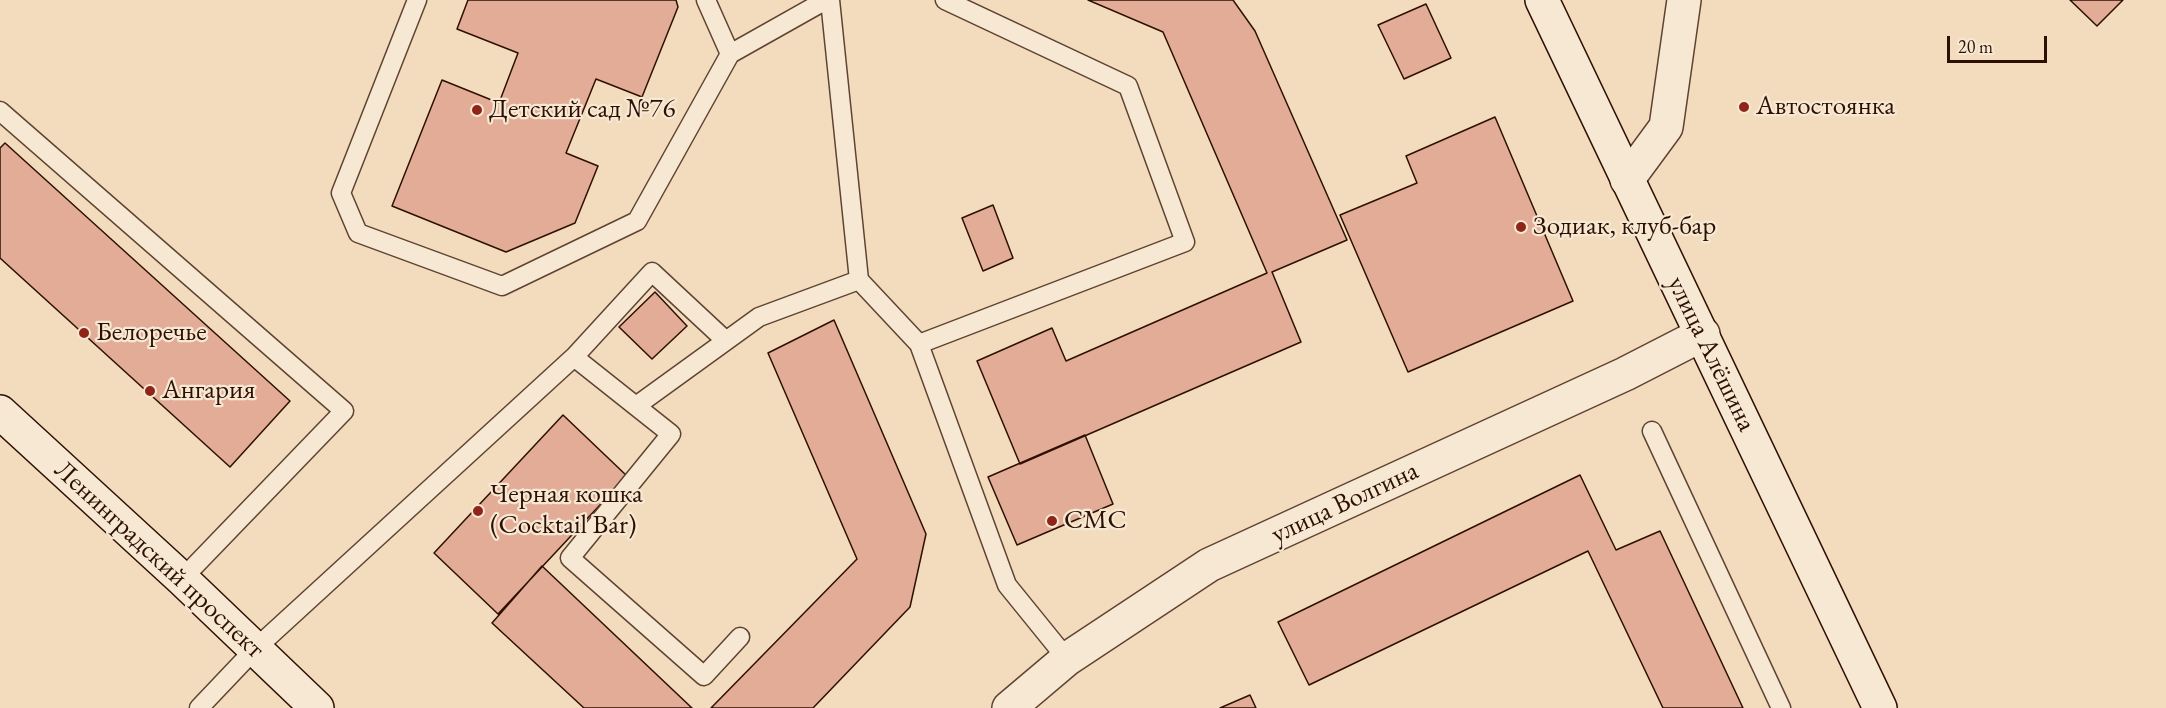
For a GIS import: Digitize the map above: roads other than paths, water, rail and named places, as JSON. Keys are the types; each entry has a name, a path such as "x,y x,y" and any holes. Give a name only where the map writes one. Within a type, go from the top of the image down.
{"street":[{"name":"улица Алёшина","path":"1542,0 1880,708"},
{"path":"1627,180 1665,127 1684,0"},
{"name":"улица Волгина","path":"1009,708 1067,659 1209,565 1625,374 1703,334"},
{"name":"Ленинградский проспект","path":"0,412 182,579 317,708"}],"lane":[{"path":"417,0 341,193 358,233 502,286 637,221 730,54 828,0 859,280 919,344 1007,585 1067,659"},
{"path":"705,0 730,54"},
{"path":"919,344 1185,242 1128,86 945,0"},
{"path":"0,111 344,411 182,579"},
{"path":"199,708 255,650 574,357 652,272 725,340"},
{"path":"636,406 759,316 859,280"},
{"path":"574,357 671,434 570,558 704,676 740,636"},
{"path":"1652,431 1781,708"}],"place":[{"name":"Автостоянка","path":"1744,107"},
{"name":"Детский сад №76","path":"477,110"},
{"name":"Зодиак, клуб-бар","path":"1521,227"},
{"name":"Белоречье","path":"84,333"},
{"name":"Ангария","path":"150,391"},
{"name":"Черная кошка (Cocktail Bar)","path":"478,511"},
{"name":"СМС","path":"1052,521"}]}
